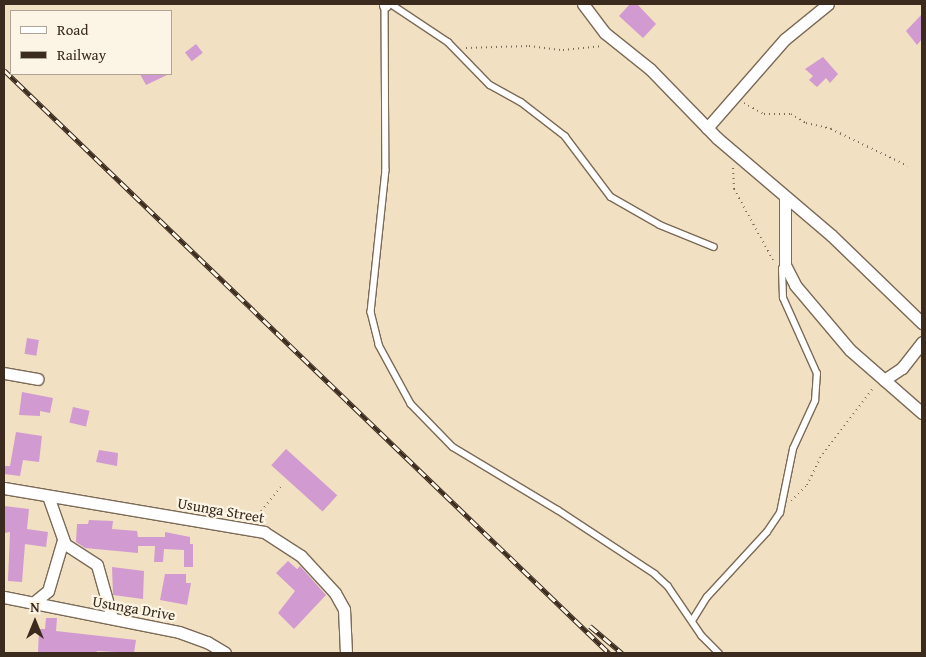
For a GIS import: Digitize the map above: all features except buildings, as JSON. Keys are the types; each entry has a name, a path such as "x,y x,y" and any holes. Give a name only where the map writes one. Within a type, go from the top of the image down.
{"street":[{"path":"707,128 785,39 828,4"},
{"path":"587,5 617,44 650,69 707,128 785,198 832,235 922,323"},
{"path":"785,198 785,265 790,276 850,350 922,413"},
{"path":"883,379 902,368 922,342"},
{"path":"899,393 902,368"},
{"path":"4,373 37,379"},
{"name":"Usunga Street","path":"4,488 264,532 280,540 302,556 335,593 344,608 346,653"},
{"path":"48,496 63,540 69,549 97,565 112,618"},
{"path":"34,603 48,591 63,540"},
{"name":"Usunga Drive","path":"4,598 112,618 194,636 224,653"}],"lane":[{"path":"387,4 451,46 483,80 521,102 564,136 611,197 660,225 714,247"},
{"path":"387,4 386,170 371,305 373,330 379,345 411,404 453,446 558,510 655,574 719,653"},
{"path":"692,621 707,596 767,532 783,507 793,449 812,410 818,382 803,338 783,298 782,269"}],"path":[{"path":"451,46 562,50 617,44"},
{"path":"732,100 764,114 791,114 806,123 831,129 908,166"},
{"path":"732,164 736,195 760,238 782,269"},
{"path":"783,507 807,485 820,458 883,379"},
{"path":"246,528 283,484"}],"railway":[{"path":"4,70 609,653"},
{"path":"590,626 622,653"}]}
